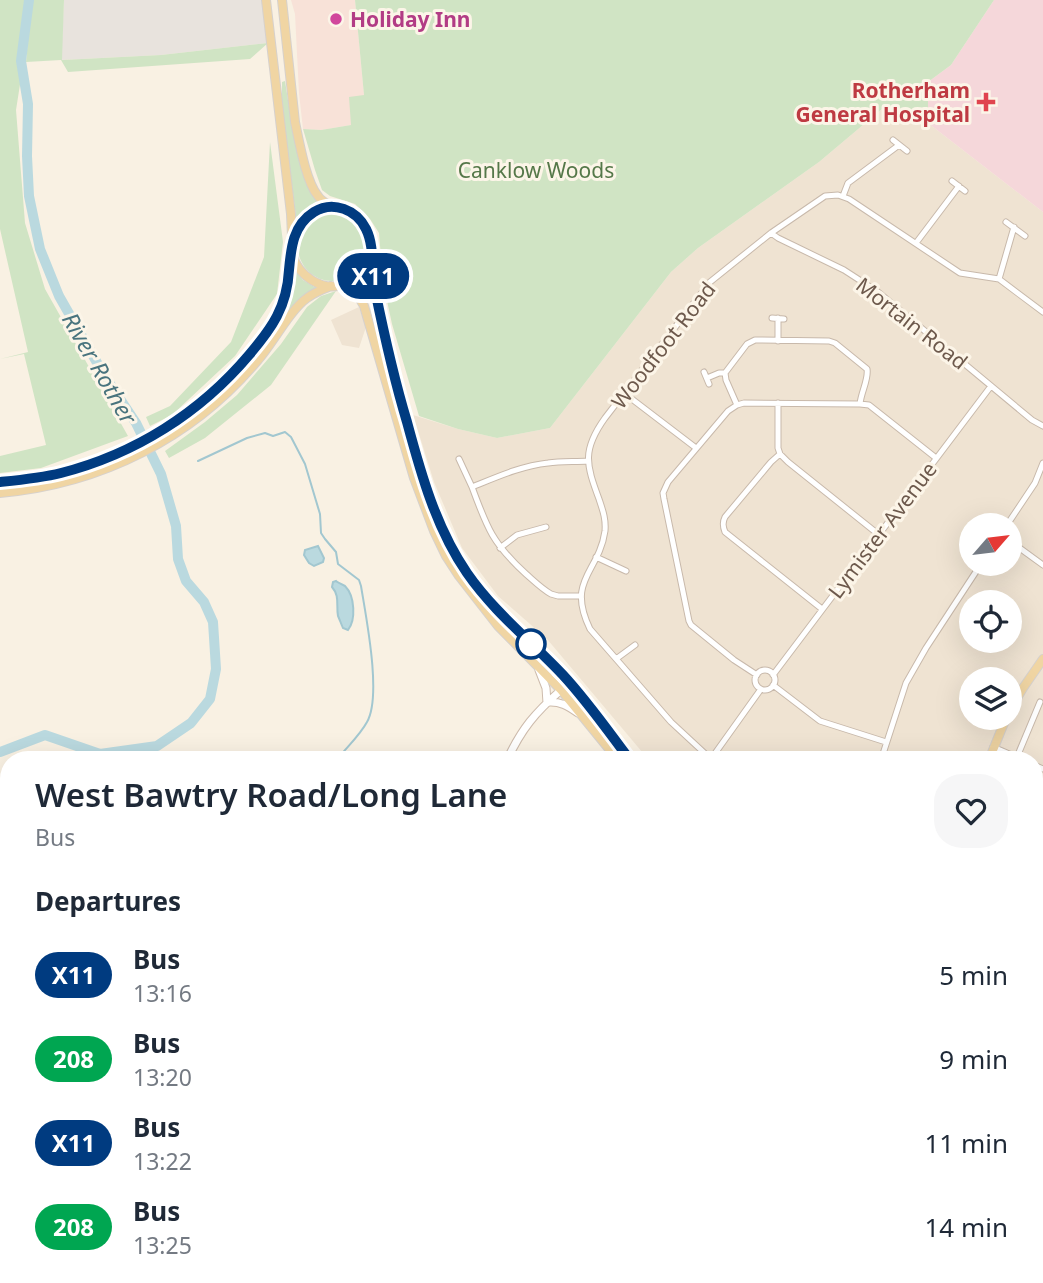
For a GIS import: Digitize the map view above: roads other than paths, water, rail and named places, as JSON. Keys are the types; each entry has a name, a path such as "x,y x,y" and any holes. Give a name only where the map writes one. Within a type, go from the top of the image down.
{"main road":[{"path":"0,482 60,474 96,462 135,446 177,421 236,370 281,311 287,292 292,250 291,214 266,0"},
{"path":"282,0 295,122 302,155 314,191 322,201 349,211 361,220 368,232 375,289 384,331 421,471 452,549 484,595 588,704 623,751"},
{"path":"292,240 304,219 322,208 332,206"},
{"path":"292,250 296,264 304,275 314,282 342,285 352,290 361,300 414,478 446,556 498,626 561,690 611,751"},
{"path":"342,285 358,274 371,251"},
{"path":"0,493 59,484 92,475 162,442 222,398 259,360 302,302 331,285"},
{"path":"376,349 384,331"},
{"path":"1022,694 1037,673 1043,659"},
{"path":"992,751 1001,730"}],"street":[{"path":"893,140 907,151"},
{"path":"899,145 848,183 843,196 960,273 999,279 1043,312"},
{"path":"952,181 965,191"},
{"path":"916,243 959,186"},
{"name":"Woodfoot Road","path":"588,461 593,438 704,287 771,233 825,196 843,196"},
{"path":"1006,222 1026,236"},
{"path":"999,279 1014,228"},
{"name":"Mortain Road","path":"771,233 844,270 878,292 1032,421 1043,426"},
{"path":"778,318 778,341"},
{"path":"707,378 725,373 751,342 829,341 867,369 868,377 860,404"},
{"path":"725,373 737,405"},
{"name":"Lymister Avenue","path":"773,675 991,386"},
{"path":"624,393 696,448"},
{"path":"757,674 734,660 689,621 663,493 668,482 696,448 728,411 744,403 860,404 874,408 936,458"},
{"path":"778,403 780,454 878,534"},
{"path":"780,454 725,517 723,528 822,609"},
{"path":"459,459 486,524 500,548 546,591 558,596 581,596"},
{"path":"472,487 529,466 588,461 589,472 606,522 596,557 587,574 581,607 590,629 671,722 702,751"},
{"path":"1015,513 1035,483 1043,463"},
{"path":"500,548 517,535 546,527"},
{"path":"1022,550 1043,565"},
{"path":"596,557 626,571"},
{"path":"883,751 906,682 973,576"},
{"path":"616,659 635,645"},
{"path":"512,751 523,729 561,690 557,674 549,661"},
{"path":"536,664 545,681 547,702"},
{"path":"757,674 765,670 773,675 775,680 768,689 761,689"},
{"path":"757,674 756,683 761,689"},
{"path":"773,685 820,721 886,741"},
{"path":"717,751 761,689"},
{"path":"547,702 566,705 586,718"},
{"path":"1022,751 1040,702"},
{"path":"993,747 1003,751"}],"water":[{"path":"318,546 324,558 323,562 314,566 304,555 305,550"},
{"path":"336,581 345,586 352,602 353,614 348,630 343,628 338,616 337,597 332,587"}],"waterway":[{"name":"River Rother","path":"29,0 21,61 28,104 29,196 40,249 59,296 104,375 136,423 161,474 176,526 178,559 186,581 204,602 213,622 216,669 210,699 191,723 157,746 121,751"},
{"path":"198,461 247,438 265,433 273,436 285,432 291,437 305,464 320,514 321,533 336,552 338,564 359,580 372,656 371,710 364,727 344,751"},
{"name":"River Rother","path":"3,751 45,735 91,751"}],"place":[{"name":"Holiday Inn","path":"336,19"},
{"name":"Rotherham General Hospital","path":"986,102"}],"park label":[{"name":"Canklow Woods","path":"536,170"}]}
